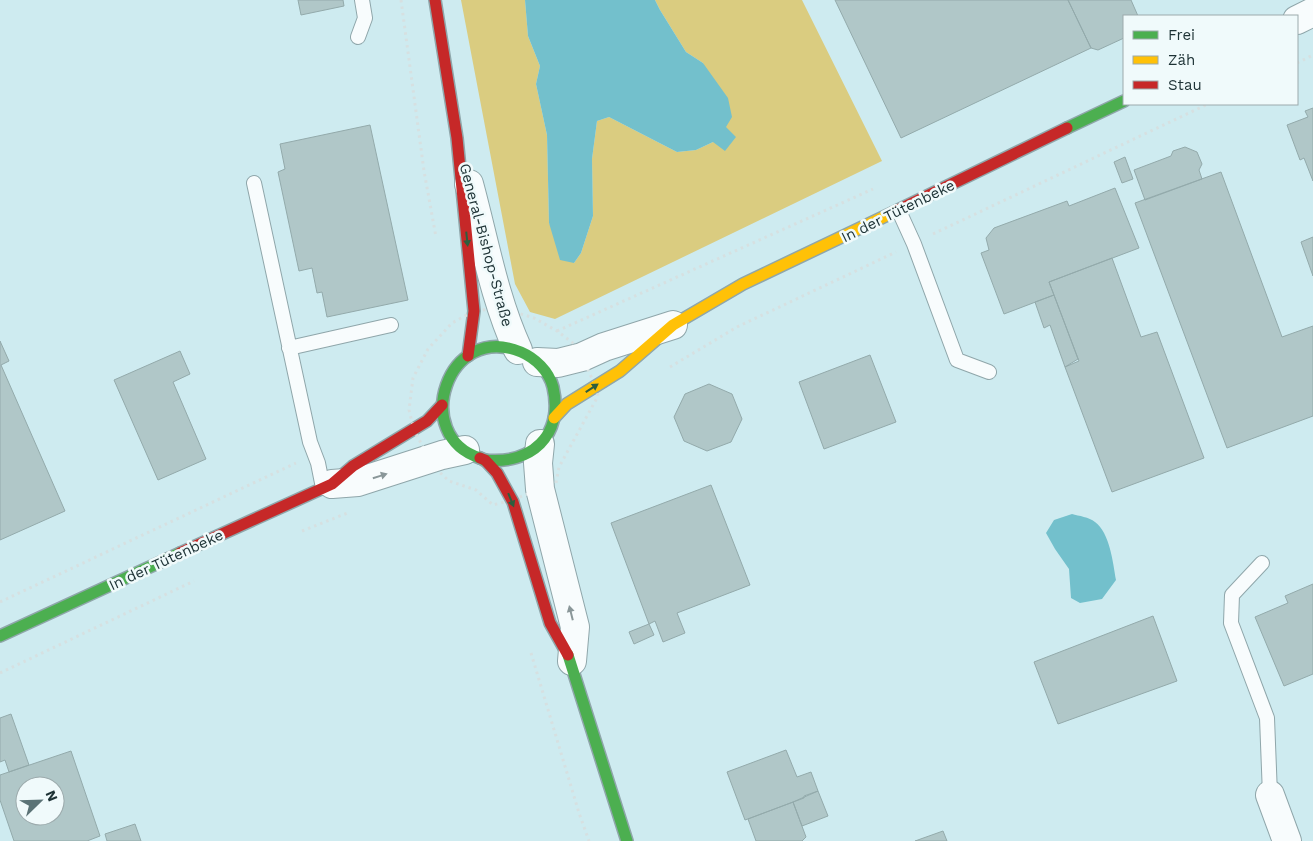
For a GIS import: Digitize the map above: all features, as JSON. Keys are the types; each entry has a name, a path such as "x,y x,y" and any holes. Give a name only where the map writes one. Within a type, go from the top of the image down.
{"street":[{"name":"General-Bishop-Straße","path":"435,0 457,138 474,311 468,356"},
{"path":"1298,20 1313,12"},
{"name":"In der Tütenbeke","path":"554,418 567,404 620,371 673,325 743,284 899,211 1123,101"},
{"name":"General-Bishop-Straße","path":"457,138 509,330 528,356"},
{"name":"In der Tütenbeke","path":"528,356 558,363 582,357 604,347 673,325"},
{"path":"475,455 499,461 514,459 528,454 540,444 549,432 554,418 556,403 554,388 547,374 528,356 510,348 495,347 480,350 468,356 456,366 448,377 443,391 444,419 449,432 458,444 475,455 500,478 512,500 551,628 572,661 599,756 627,841"},
{"name":"In der Tütenbeke","path":"0,636 328,486 353,466 427,421 442,405"},
{"path":"540,444 538,463 540,489 575,626 572,661"},
{"name":"In der Tütenbeke","path":"328,486 435,471 475,455"},
{"path":"1270,795 1287,841"}],"lane":[{"path":"358,37 366,18 362,0"},
{"path":"254,183 310,442 328,486"},
{"path":"899,211 914,244 957,360 989,372"},
{"path":"289,348 391,325"},
{"path":"1262,563 1232,595 1230,623 1267,718 1270,795"}],"path":[{"path":"401,0 424,171 436,237"},
{"path":"1298,62 1313,55"},
{"path":"664,371 737,327 1206,105"},
{"path":"557,331 880,186"},
{"path":"450,314 452,323 474,311 502,308 534,318 557,331 577,346 598,396 559,467 556,483 512,500 493,505"},
{"path":"409,410 414,430 435,471 449,480 476,490 493,505 494,514"},
{"path":"0,602 314,454"},
{"path":"302,531 355,510"},
{"path":"0,673 194,580"},
{"path":"531,651 589,841"}],"shaded area":[{"path":"461,0 525,0 528,36 540,66 536,84 547,135 549,223 574,263 581,253 593,216 592,159 597,121 609,117 677,152 696,150 713,142 725,127 703,63 686,52 655,0 802,0 882,161 555,319 530,312 515,284"}],"water":[{"path":"525,0 655,0 686,52 703,63 728,98 732,117 726,127 736,137 725,151 713,142 696,150 677,152 609,117 597,121 592,159 593,216 581,253 574,263 560,260 549,223 547,135 536,84 540,66 528,36"},
{"path":"1072,514 1093,520 1104,533 1107,541 1116,580 1102,599 1080,603 1071,598 1069,569 1046,533 1054,520"}],"building":[{"path":"298,0 343,0 344,6 301,15"},
{"path":"835,0 1068,0 1091,48 901,138"},
{"path":"1068,0 1131,0 1138,15 1123,15 1123,38 1098,50 1091,48"},
{"path":"1313,108 1313,181 1304,158 1300,160 1287,125 1308,117 1305,111"},
{"path":"370,125 408,300 327,317 322,292 317,293 312,268 299,271 278,172 285,169 280,144"},
{"path":"1185,147 1197,152 1202,164 1199,170 1202,179 1145,200 1134,170 1171,156 1173,151"},
{"path":"1125,157 1133,179 1122,183 1114,162"},
{"path":"1221,172 1282,337 1313,326 1313,416 1227,448 1135,203"},
{"path":"1115,188 1139,248 1049,282 1054,295 1004,314 981,253 989,250 986,238 994,228 1067,201 1069,206"},
{"path":"1313,237 1313,276 1301,242"},
{"path":"1112,258 1141,337 1157,332 1204,458 1112,492 1065,367 1079,361 1049,282"},
{"path":"1054,295 1078,359 1065,367 1050,325 1044,328 1035,302"},
{"path":"0,341 9,361 1,365 65,511 0,540"},
{"path":"180,351 190,374 173,382 206,459 158,480 114,380"},
{"path":"870,355 896,422 824,449 799,382"},
{"path":"709,384 732,394 742,419 731,442 707,451 684,441 674,417 685,394"},
{"path":"711,485 750,585 677,613 685,633 663,642 655,621 649,624 611,523"},
{"path":"1313,584 1313,674 1284,686 1255,617 1288,603 1285,596"},
{"path":"1153,616 1177,681 1058,724 1034,662"},
{"path":"649,624 654,635 634,644 629,632"},
{"path":"11,714 29,765 9,772 5,760 0,762 0,718"},
{"path":"786,750 797,777 811,772 818,791 745,820 727,772"},
{"path":"71,751 100,836 87,841 14,841 0,800 0,775"},
{"path":"818,791 828,816 802,826 793,802"},
{"path":"793,802 806,837 802,841 756,841 748,819"},
{"path":"135,824 141,841 107,841 105,834"},
{"path":"943,831 947,841 915,841"}],"traffic: fast":[{"path":"1067,128 1123,101"},
{"path":"480,458 459,446 446,428 443,407 447,385 457,366 474,352 495,347 521,352 541,366 551,381 555,404 553,420 548,433 540,444 529,452 516,458 484,460"},
{"path":"0,636 180,553"},
{"path":"568,655 627,841"}],"traffic: slow":[{"path":"554,418 567,404 620,371 673,325 743,284 898,210"}],"traffic: jam":[{"path":"435,0 457,138 474,311 468,356"},
{"path":"898,210 1067,128"},
{"path":"180,553 332,484 353,466 427,421 442,405"},
{"path":"480,458 485,460 497,473 513,502 550,623 568,655"}]}
